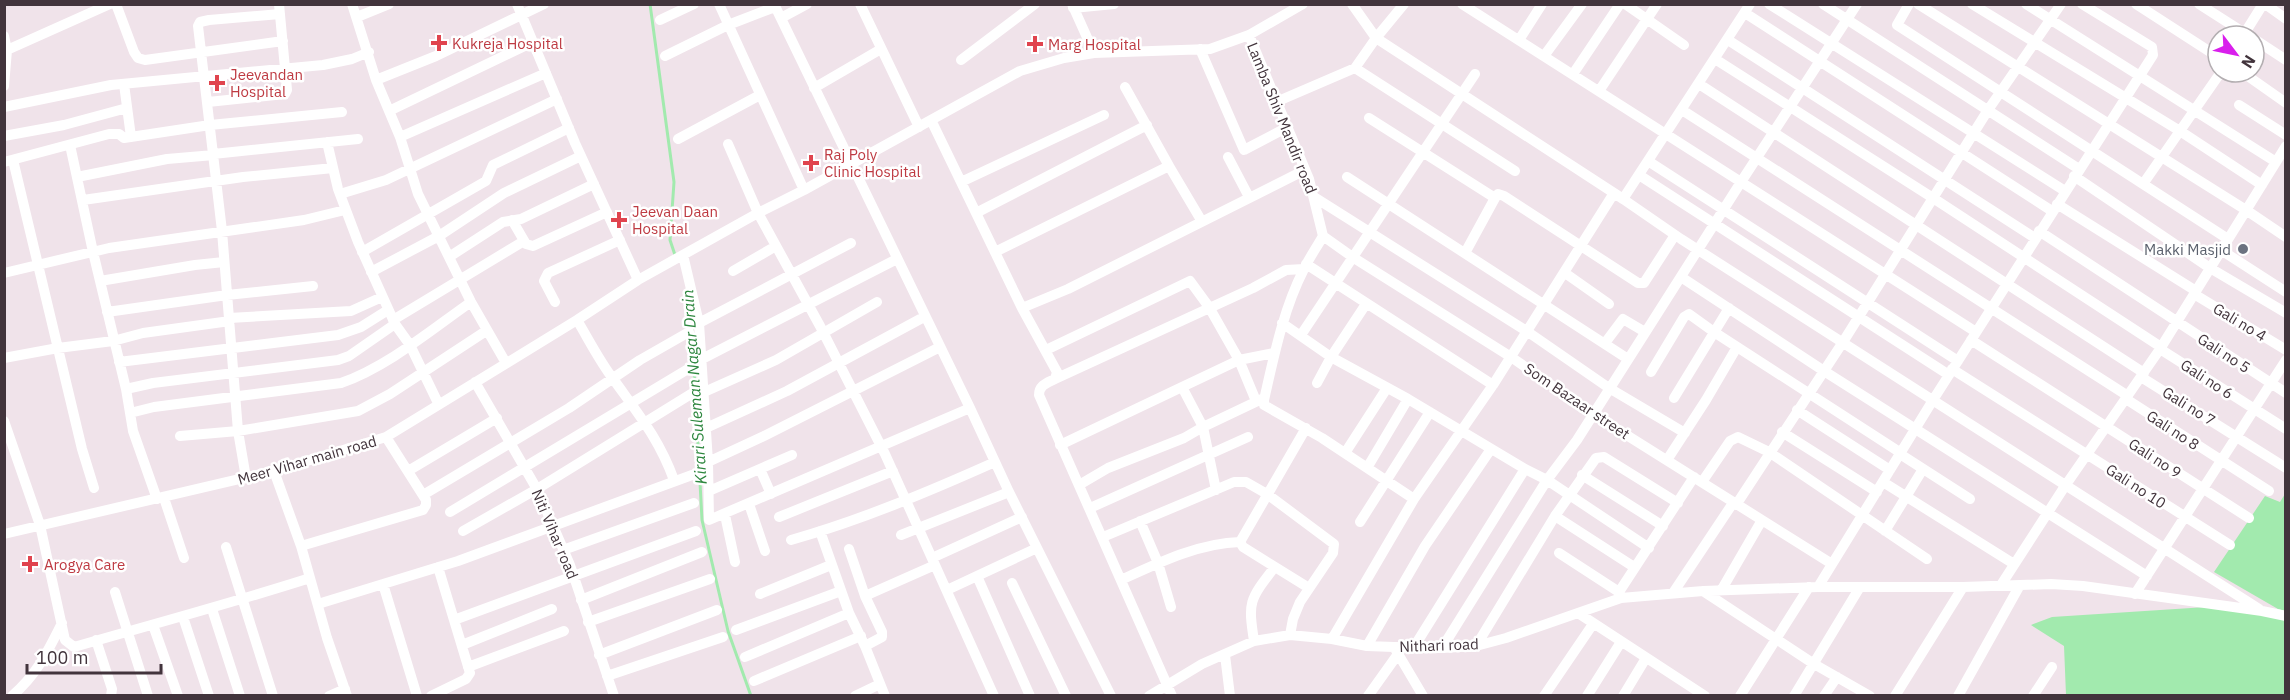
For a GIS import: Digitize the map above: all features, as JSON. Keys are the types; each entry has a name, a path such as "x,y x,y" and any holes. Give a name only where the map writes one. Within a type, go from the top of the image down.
{"street":[{"path":"7,50 110,4"},
{"path":"116,4 134,52 138,58 145,60 283,41"},
{"path":"352,4 376,80 400,137 418,194 486,331 506,363"},
{"path":"357,17 389,4"},
{"path":"376,80 436,56 519,9 544,4"},
{"path":"660,20 694,4"},
{"path":"719,4 804,190"},
{"path":"781,18 807,4"},
{"path":"961,60 1035,4"},
{"path":"1094,53 1073,6 1114,4"},
{"name":"Meer Vihar main road","path":"4,534 274,471 386,437 638,280 1029,67 1094,53 1210,49 1248,35 1303,4"},
{"path":"1353,4 1376,38 1461,95 1698,250 2262,611"},
{"path":"1276,102 1355,68 1404,4"},
{"name":"Gali no 9","path":"1462,4 1885,275 2107,427 2249,518"},
{"path":"1519,40 1542,4"},
{"path":"1544,56 1582,4"},
{"path":"1573,74 1620,4"},
{"path":"1625,4 1684,45"},
{"path":"1599,91 1657,4"},
{"path":"1769,4 2065,191"},
{"path":"1823,4 1988,110 2210,268 2286,313"},
{"path":"1442,648 1547,480 1610,388 1756,157 1857,4"},
{"path":"1909,4 1897,25 2228,240"},
{"path":"1918,4 2286,237"},
{"path":"1972,4 2180,131 2262,185"},
{"path":"2026,4 2276,162"},
{"path":"1673,593 1809,393 1988,110 2061,4"},
{"path":"1740,696 1776,639 1832,564 2007,282 2153,55 2152,47 2082,4"},
{"path":"2136,4 2206,49"},
{"path":"2199,4 2230,24"},
{"path":"2254,24 2264,4 2286,19"},
{"path":"665,56 774,5 1009,492 1111,696"},
{"path":"862,5 919,127"},
{"path":"208,102 285,94 288,90 279,9 200,22 198,26 222,231 238,431 246,478"},
{"path":"519,9 581,156 638,280"},
{"path":"1332,639 1414,500 1528,332 1581,246 1618,196 1638,176 1748,9"},
{"name":"Gali no 4","path":"1748,9 1819,61 1962,153 2055,207 2286,350"},
{"name":"Lamba Shiv Mandir road","path":"1248,35 1305,170 1323,236"},
{"path":"4,36 7,50 4,86"},
{"name":"Gali no 5","path":"1728,40 2286,393"},
{"path":"389,111 533,42"},
{"path":"2266,47 2286,60"},
{"path":"814,88 881,49"},
{"path":"1200,49 1244,150 1286,128"},
{"path":"4,107 124,84 323,65 352,59 369,52"},
{"name":"Gali no 6","path":"1715,59 1933,198 2286,429"},
{"path":"1355,68 1515,171"},
{"path":"400,137 546,73"},
{"path":"1300,335 1354,258 1422,151 1475,74"},
{"path":"124,84 131,137"},
{"name":"Gali no 7","path":"1699,84 2007,282 2142,375 2286,468"},
{"path":"2143,184 2212,84"},
{"path":"2259,84 2286,103"},
{"path":"1125,87 1201,220"},
{"path":"678,139 760,95"},
{"path":"339,194 386,180 557,99"},
{"path":"2239,105 2286,135"},
{"path":"4,136 64,125 127,108"},
{"name":"Gali no 8","path":"1682,110 2269,491"},
{"path":"94,488 82,449 39,264 9,161 115,133 124,138 210,125 342,112"},
{"path":"961,182 1104,115"},
{"path":"1369,118 1495,198"},
{"path":"931,120 1022,308 1057,372 1055,378"},
{"path":"976,213 1147,125"},
{"path":"362,252 486,181 494,165 569,128"},
{"path":"77,177 167,159 358,138"},
{"path":"327,141 339,194 362,252 392,318 410,345 438,403"},
{"path":"728,144 758,213 882,447 994,696"},
{"path":"70,145 134,431 184,558"},
{"path":"2001,585 2065,486 2161,348 2286,146"},
{"path":"371,272 439,236 504,193 581,156"},
{"path":"1228,157 1249,197"},
{"path":"1648,161 1867,303 1953,369"},
{"path":"995,252 1169,166"},
{"path":"82,200 216,181 333,168"},
{"path":"1022,308 1068,289 1201,220 1305,170"},
{"path":"1638,176 1858,317 1953,369"},
{"path":"1347,177 1628,359"},
{"path":"449,257 503,222 521,219 594,184"},
{"path":"1465,253 1498,194 1641,284 1644,283 1675,235"},
{"path":"1314,197 1528,332 1610,388 1685,433"},
{"path":"4,273 93,252 304,220 345,210"},
{"path":"512,220 524,241 529,246 533,246 607,212"},
{"path":"1079,485 1108,468 1184,438 1260,399 1282,323 1305,267 1323,236"},
{"name":"Som Bazaar street","path":"1323,236 1511,357 1593,414 1832,564"},
{"path":"555,302 544,281 548,273 620,240"},
{"path":"126,388 153,382 338,360 349,356 392,318 524,241"},
{"path":"699,323 851,243"},
{"path":"734,271 776,246"},
{"path":"2222,250 2286,291"},
{"path":"679,257 699,323 702,359 697,394 706,428 709,520 970,408"},
{"path":"702,359 897,259"},
{"path":"100,281 224,262"},
{"path":"1172,696 1039,395 1043,385 1253,288 1286,270 1305,267 1335,282 1493,385"},
{"path":"1564,273 1610,304"},
{"path":"1681,277 2146,576"},
{"path":"1046,350 1186,281 1192,282 1268,409 1306,428 1414,500"},
{"path":"107,312 227,295 313,286"},
{"path":"4,358 229,320 351,311 382,297"},
{"path":"130,413 154,407 340,383 357,377 410,345 471,302"},
{"path":"463,531 537,489 644,422 697,394 761,368 877,302"},
{"path":"1317,383 1331,357 1366,304"},
{"path":"1674,398 1729,308"},
{"path":"1651,372 1686,315 1692,316 1714,333 1970,499"},
{"path":"706,428 787,391 924,317"},
{"path":"119,362 338,335 392,318"},
{"path":"1605,343 1623,319 1645,332"},
{"path":"577,320 613,379 632,403 664,452 674,480"},
{"path":"1282,323 1331,357 1547,480 1648,548"},
{"path":"180,436 238,431 358,411 390,394 486,331"},
{"path":"423,495 689,332"},
{"path":"708,462 940,347"},
{"path":"1667,460 1737,347"},
{"path":"1060,445 1239,360 1274,352"},
{"path":"2135,594 2286,360"},
{"path":"450,512 688,369"},
{"name":"Gali no 10","path":"1953,369 2230,545"},
{"name":"Niti Vihar road","path":"475,382 537,489 564,550 614,696"},
{"path":"1182,387 1203,427 1216,490"},
{"path":"1345,453 1387,388"},
{"path":"1367,468 1408,399"},
{"path":"1797,410 1890,470"},
{"path":"1360,522 1430,412"},
{"path":"408,471 496,418"},
{"path":"6,428 40,525 65,640 69,645 74,647 153,626 310,578"},
{"path":"1240,542 1306,428"},
{"path":"1782,432 1880,487 1906,496 2014,564"},
{"path":"301,546 419,513 426,505 423,495 386,437"},
{"path":"1090,508 1248,437"},
{"path":"1559,553 1620,595 1634,567 1678,503 1733,438 1738,437 1769,452 1927,559"},
{"path":"1367,646 1425,546 1491,449"},
{"path":"709,491 792,455"},
{"path":"1476,646 1569,494 1596,458 1604,457 1678,503"},
{"path":"791,540 906,501 995,462"},
{"path":"760,469 771,494"},
{"path":"1414,647 1525,469"},
{"path":"1885,531 1923,469"},
{"path":"274,471 301,546 346,692 329,696"},
{"path":"779,517 893,471"},
{"path":"318,604 438,567 692,475"},
{"path":"1582,475 1663,526"},
{"path":"1103,537 1240,481 1267,494 1334,544 1334,553 1309,588 1295,613 1290,634"},
{"path":"901,535 1009,492"},
{"path":"564,550 694,503"},
{"path":"749,504 765,551"},
{"path":"725,515 735,562"},
{"path":"1555,516 1634,567"},
{"path":"865,596 1022,517"},
{"path":"1722,590 1762,520"},
{"path":"1140,521 1158,563 1171,607"},
{"path":"454,620 696,531"},
{"path":"820,531 849,613 885,696"},
{"path":"1121,580 1158,563 1213,544 1240,542"},
{"path":"1240,542 1243,547 1274,568 1309,588"},
{"path":"226,547 273,696"},
{"path":"947,590 1037,548"},
{"path":"753,681 863,641 882,637 849,549"},
{"path":"581,600 702,552"},
{"path":"760,594 831,565"},
{"path":"431,696 466,679 470,673 438,567"},
{"path":"1254,641 1251,603 1254,593 1274,568"},
{"path":"977,576 1030,696"},
{"path":"588,622 710,579"},
{"path":"1012,583 1066,696"},
{"path":"383,584 417,696"},
{"name":"Nithari road","path":"1149,696 1202,664 1254,641 1290,634 1396,650 1414,647 1476,646 1578,613 1620,595 1814,587 1963,587 2051,584 2083,586 2286,616"},
{"path":"1958,696 2020,585"},
{"path":"1794,696 1860,587"},
{"path":"1895,696 1963,587"},
{"path":"736,630 841,591"},
{"path":"1703,591 1814,664 1870,696"},
{"path":"115,592 148,696"},
{"path":"212,609 240,696"},
{"path":"462,645 552,609"},
{"path":"600,655 717,610"},
{"path":"745,657 849,613"},
{"path":"1578,613 1705,696"},
{"path":"183,617 209,696"},
{"path":"12,696 31,679 44,660 62,623"},
{"path":"1544,696 1593,624"},
{"path":"153,626 178,696"},
{"path":"468,667 564,631"},
{"path":"608,676 723,637"},
{"path":"96,640 112,689 111,696"},
{"path":"1587,696 1621,642"},
{"path":"1368,696 1396,650 1423,696"},
{"path":"1224,655 1230,696"},
{"path":"1623,696 1646,658"},
{"path":"2033,696 2052,667"},
{"path":"1824,696 1837,677"},
{"path":"855,696 880,684"}],"shaded area":[{"path":"2285,494 2285,611 2214,572 2265,496 2280,502"},
{"path":"2222,606 2285,616 2285,695 2066,695 2064,646 2031,625 2052,617"}],"waterway":[{"name":"Kirari Suleman Nagar Drain","path":"650,4 674,182 670,240 675,255"},
{"name":"Kirari Suleman Nagar Drain","path":"691,312 702,520 728,631 751,696"}],"place":[{"name":"Kukreja Hospital","path":"439,43"},
{"name":"Marg Hospital","path":"1035,44"},
{"name":"Jeevandan Hospital","path":"217,83"},
{"name":"Raj Poly Clinic Hospital","path":"811,163"},
{"name":"Jeevan Daan Hospital","path":"619,220"},
{"name":"Makki Masjid","path":"2243,249"},
{"name":"Arogya Care","path":"30,564"}]}
